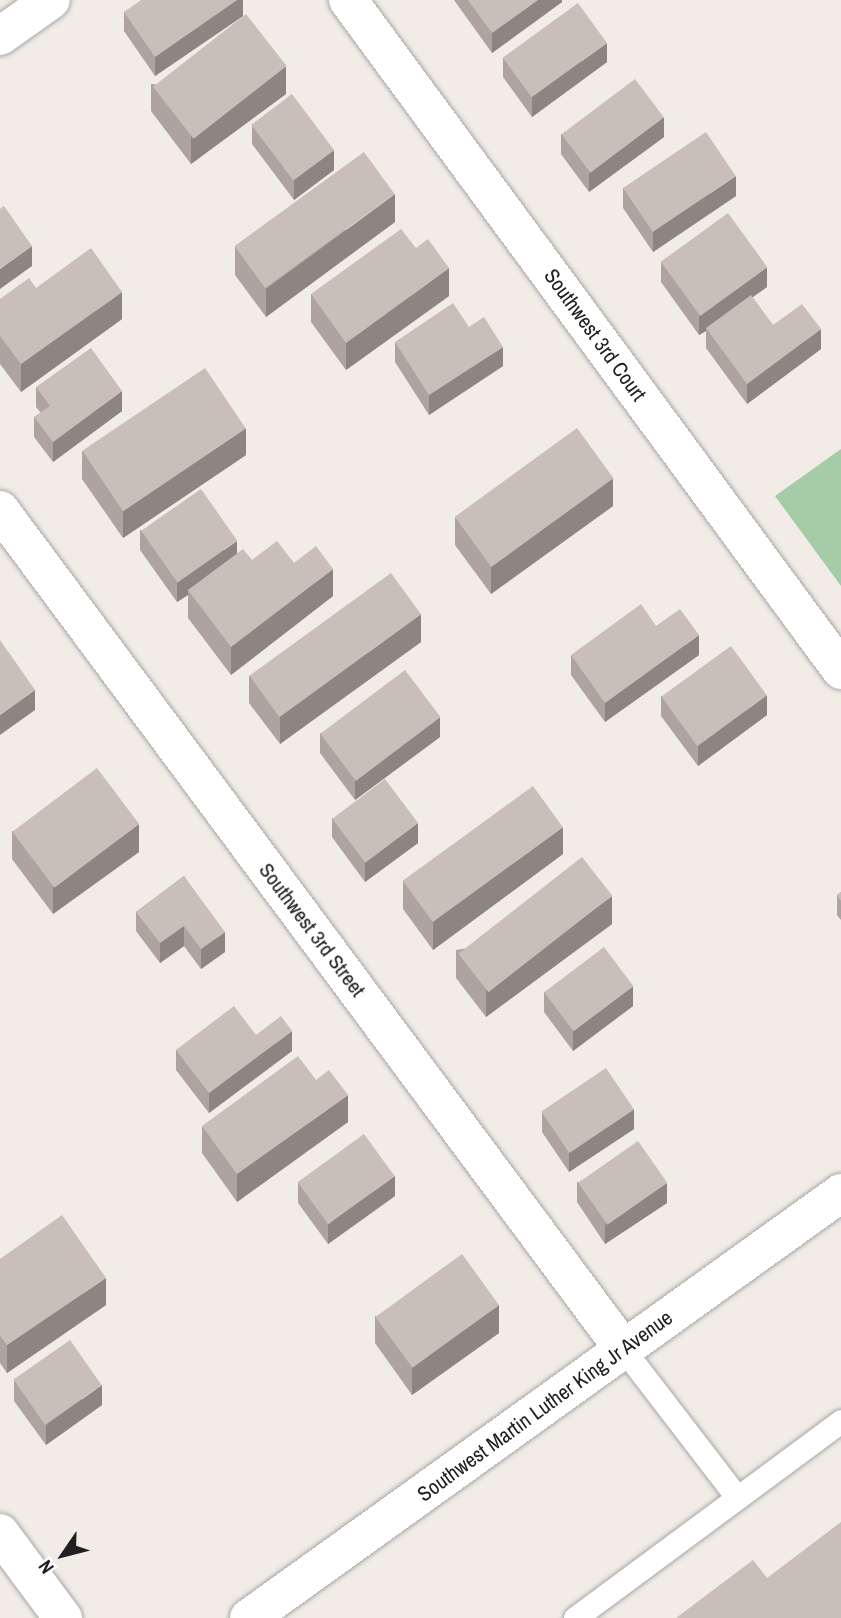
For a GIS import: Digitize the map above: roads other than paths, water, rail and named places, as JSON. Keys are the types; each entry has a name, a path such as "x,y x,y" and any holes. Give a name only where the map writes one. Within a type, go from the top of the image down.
{"street":[{"path":"0,36 51,0"},
{"name":"Southwest 3rd Court","path":"348,0 841,670"},
{"name":"Southwest 3rd Street","path":"0,510 624,1350"},
{"name":"Southwest Martin Luther King Jr Avenue","path":"248,1618 841,1193"},
{"path":"0,1533 63,1618"}],"lane":[{"path":"624,1350 737,1497"},
{"path":"575,1618 841,1421"}]}
